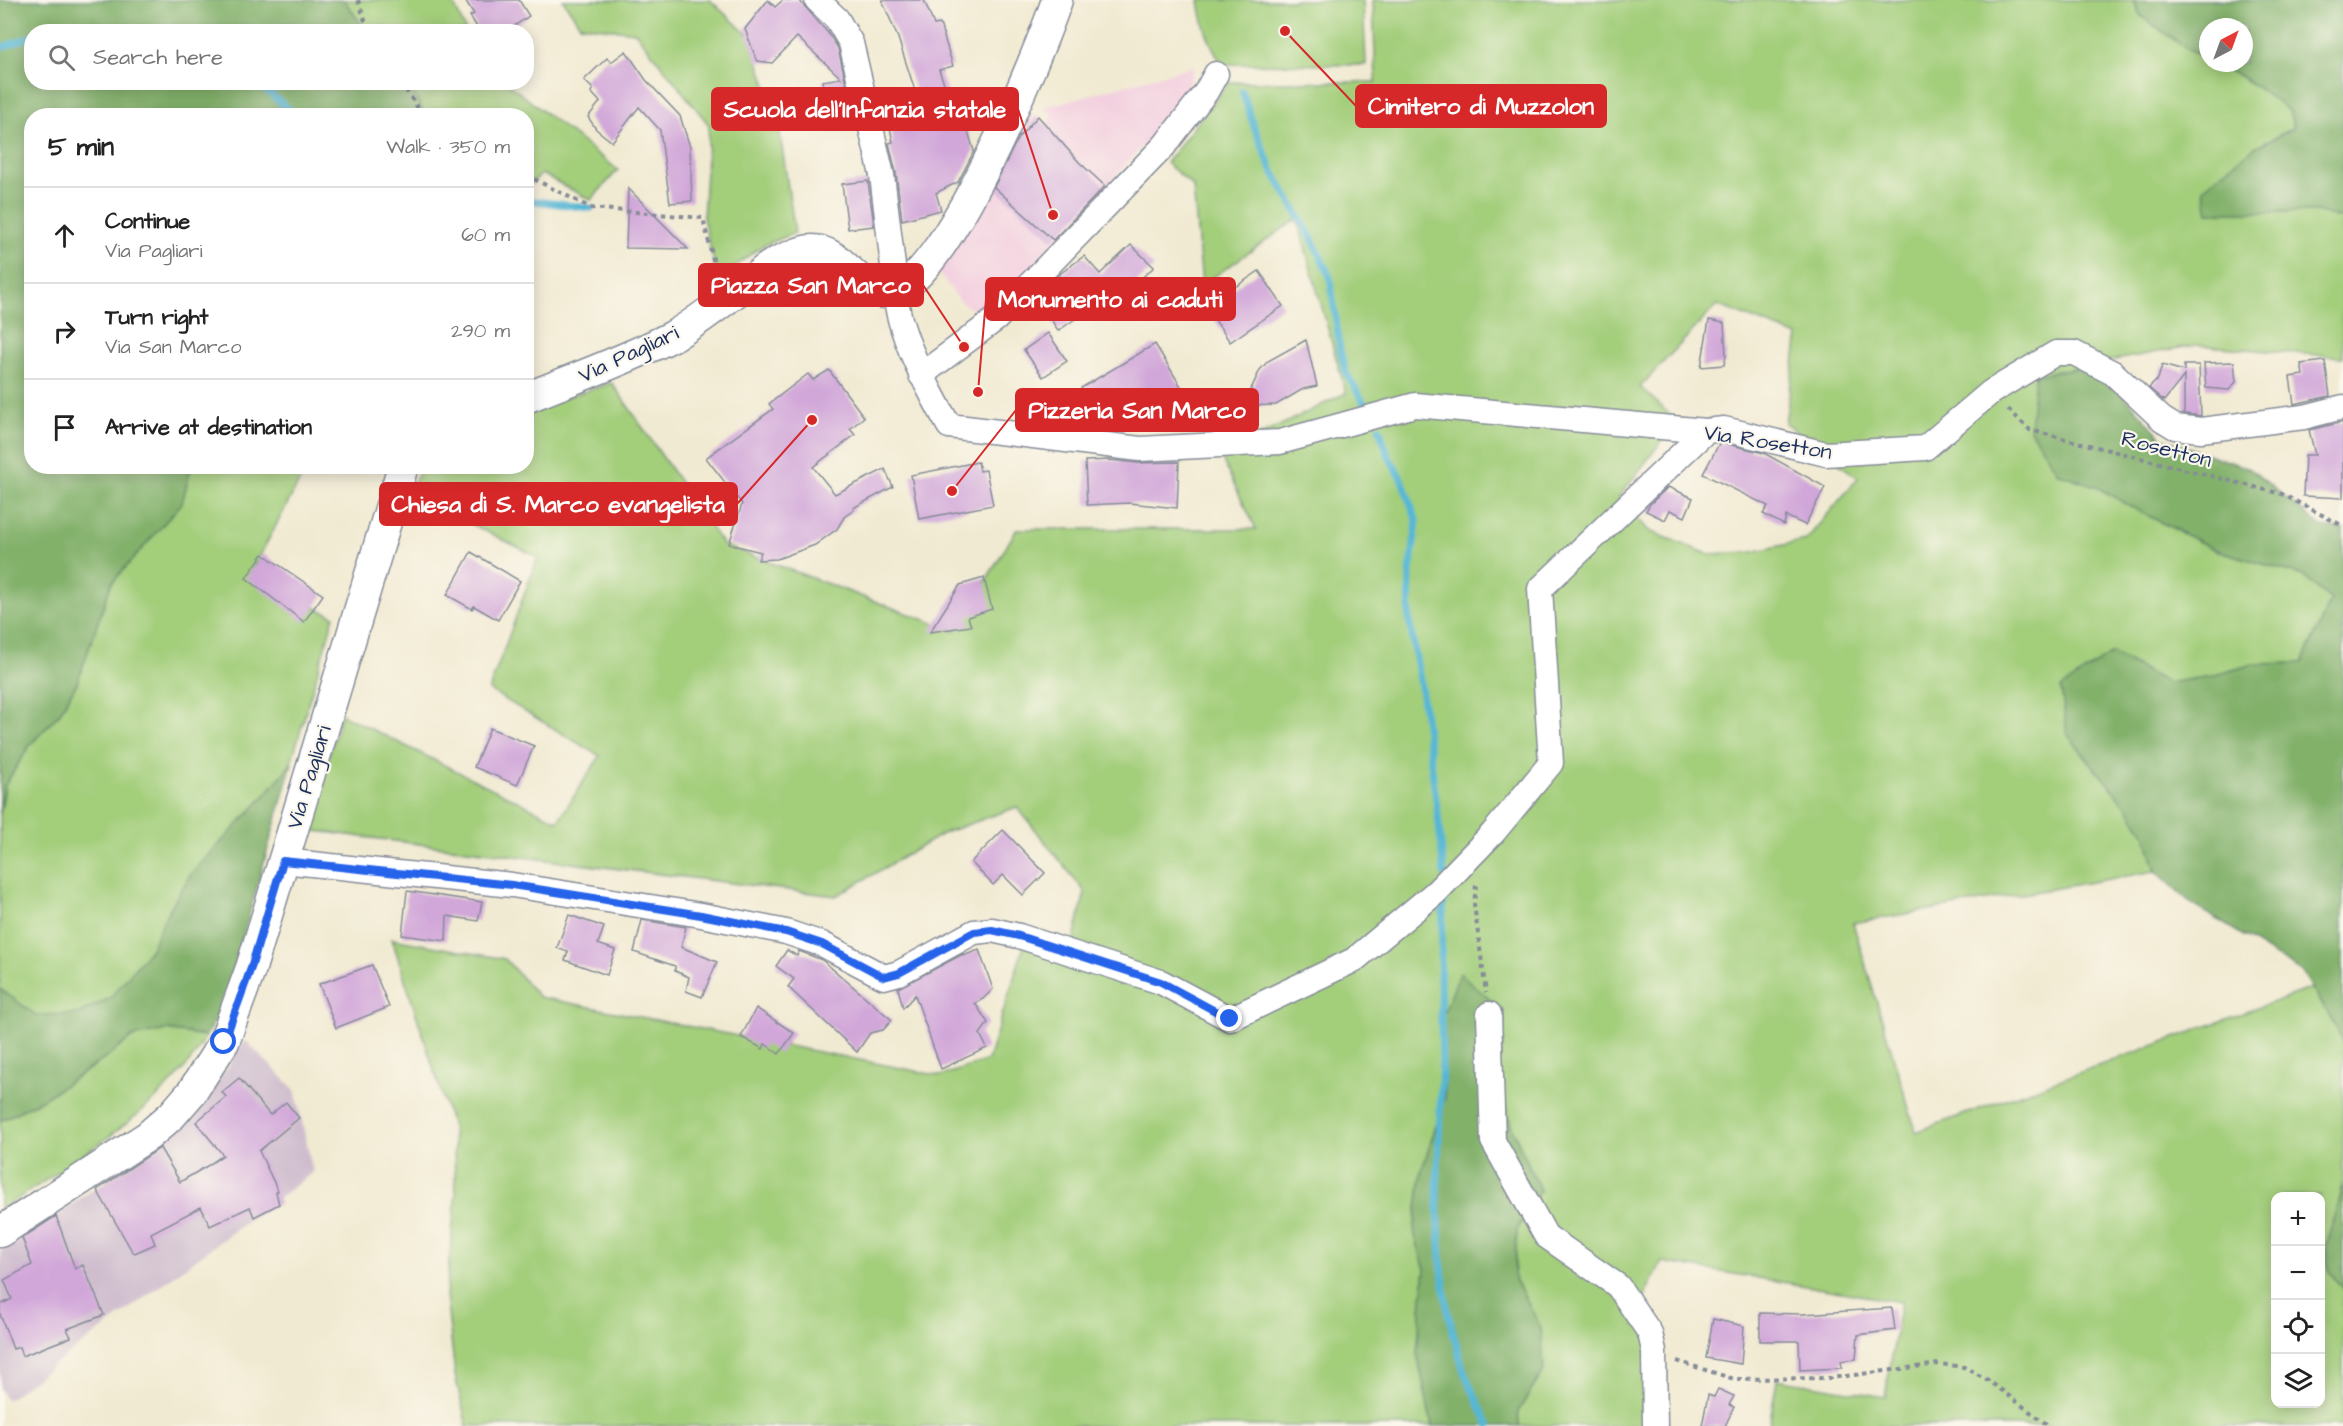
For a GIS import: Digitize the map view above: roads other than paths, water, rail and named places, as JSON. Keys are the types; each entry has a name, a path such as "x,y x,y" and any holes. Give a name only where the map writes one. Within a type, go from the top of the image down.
{"street":[{"path":"818,0 837,19 850,43 882,176 887,291 896,304 921,375 996,319 1164,146 1206,92 1216,74"},
{"path":"887,291 913,281 925,267 995,150 1041,46 1057,0"},
{"name":"Via Pagliari","path":"534,395 674,335 777,261 810,249 827,252 864,283 887,291"},
{"name":"Via Rosetton","path":"921,375 949,426 1140,449 1280,441 1415,405 1706,431 1724,429 1826,454 1925,448 1991,392 2056,352 2074,353 2113,373 2162,419 2175,427 2201,430 2304,417 2343,407"},
{"path":"283,861 512,885 701,915 786,932 822,944 884,977 899,973 974,932 992,930 1019,936 1161,982 1230,1019 1354,960 1436,892 1479,848 1551,763 1540,589 1706,431"},
{"name":"Via Pagliari","path":"0,1232 147,1136 172,1115 192,1092 224,1042 251,968 401,474"},
{"path":"1489,1014 1493,1141 1546,1236 1618,1286 1650,1333 1654,1351 1655,1426"}],"waterway":[{"path":"0,48 24,39"},
{"path":"266,90 287,108"},
{"path":"1242,91 1272,170 1312,239 1330,277 1340,350 1346,373 1367,408"},
{"path":"534,201 591,208"},
{"path":"1379,428 1388,455 1402,480 1417,522 1410,571 1409,619 1420,680 1444,874"},
{"path":"1444,894 1440,979 1442,1060 1437,1192 1441,1261 1448,1314 1464,1372 1489,1426"}],"place":[{"name":"Cimitero di Muzzolon","path":"1285,31"},
{"name":"Scuola dell'Infanzia statale","path":"1053,215"},
{"name":"Piazza San Marco","path":"964,347"},
{"name":"Monumento ai caduti","path":"978,392"},
{"name":"Chiesa di S. Marco evangelista","path":"812,420"},
{"name":"Pizzeria San Marco","path":"952,491"}]}
